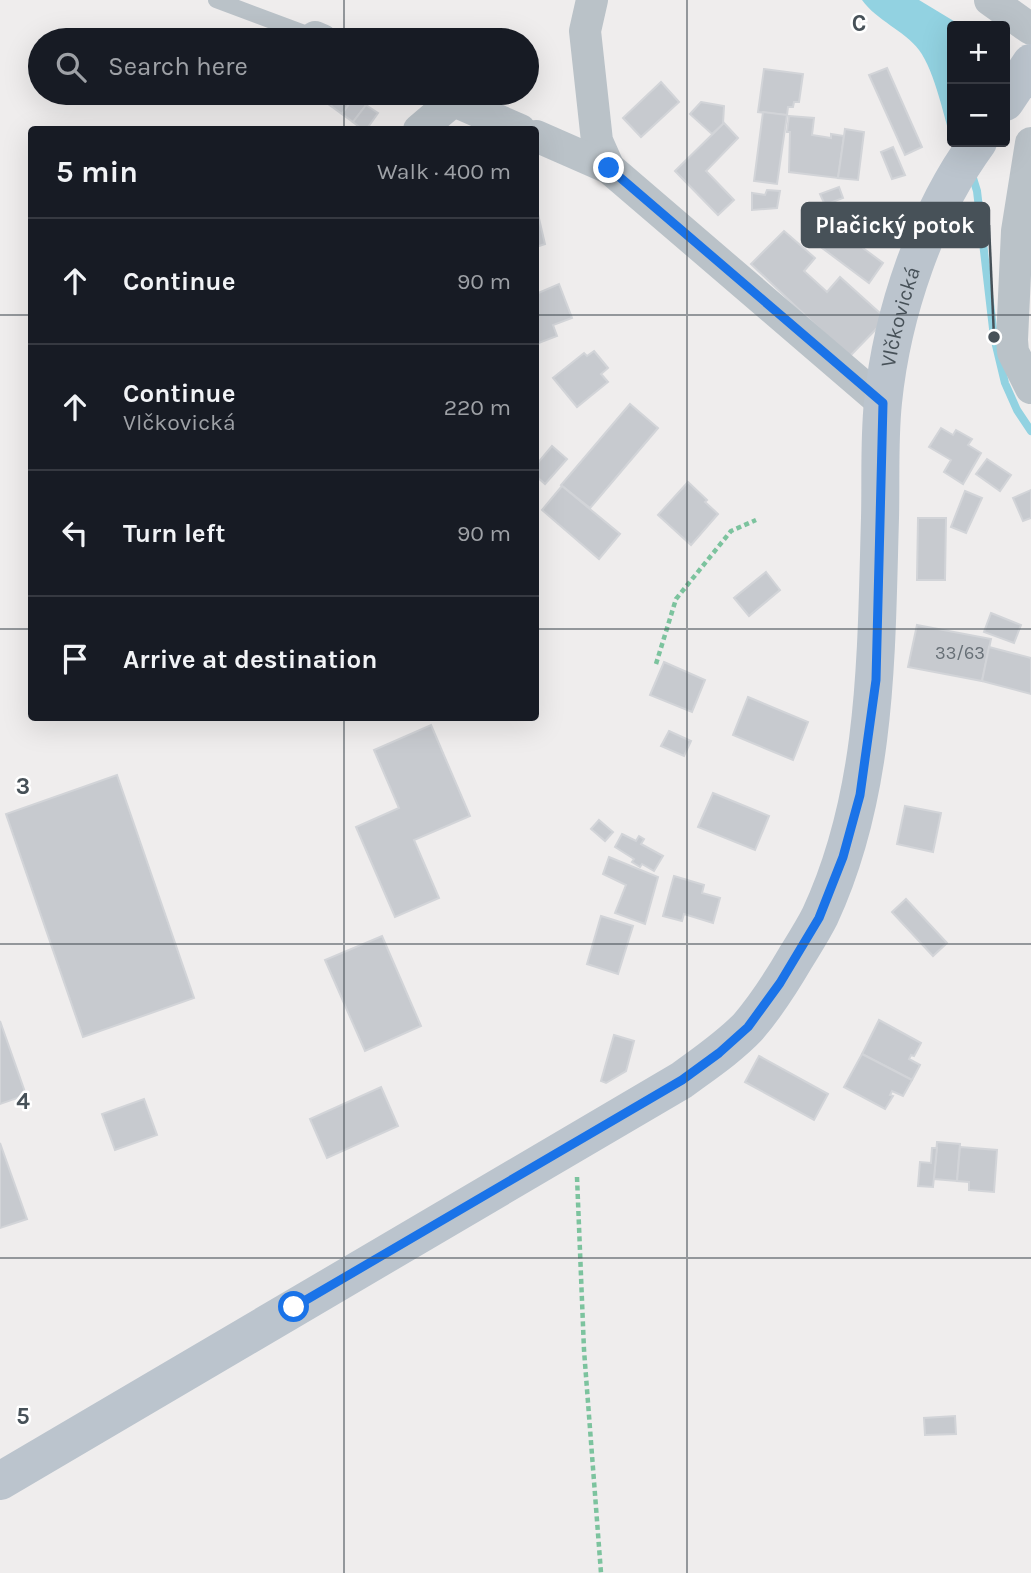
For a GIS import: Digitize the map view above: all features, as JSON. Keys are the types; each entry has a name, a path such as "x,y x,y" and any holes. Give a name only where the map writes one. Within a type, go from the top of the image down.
{"street":[{"path":"592,0 585,32 589,73 597,141 609,168"},
{"path":"990,0 1031,29"},
{"path":"1010,94 1031,63"},
{"path":"422,126 439,105"},
{"path":"463,105 511,126"},
{"path":"539,137 609,168 883,403"},
{"path":"1031,144 1017,232 1012,340 1013,352 1031,388"},
{"name":"Vlčkovická","path":"0,1481 682,1080 719,1053 748,1027 780,983 819,918 843,857 860,795 876,680 883,403 901,313 936,211 968,156"}],"lane":[{"path":"216,0 290,28"}],"path":[{"path":"656,664 676,599 731,531 756,520"},
{"path":"576,1141 584,1350 601,1573"}],"water":[{"path":"862,0 919,0 954,21 947,21 947,126 925,59 913,43"}],"building":[{"path":"887,68 922,147 905,155 869,75"},
{"path":"764,69 803,74 799,102 788,107 787,115 758,112"},
{"path":"661,82 679,102 641,137 623,118"},
{"path":"701,102 724,106 723,124 712,134 690,114"},
{"path":"332,105 348,105 342,114"},
{"path":"348,105 366,105 353,122 342,114"},
{"path":"366,105 378,113 369,126 358,126 353,122"},
{"path":"763,112 787,115 777,184 754,181"},
{"path":"789,116 814,118 812,135 831,138 831,134 844,136 838,178 789,172"},
{"path":"724,123 738,138 706,171 734,200 718,215 675,171"},
{"path":"845,129 864,132 858,180 838,178"},
{"path":"893,147 905,175 892,179 881,152"},
{"path":"839,187 843,198 825,205 820,194"},
{"path":"767,190 780,191 777,208 752,210 752,193 765,195"},
{"path":"820,216 883,263 869,283 806,236"},
{"path":"539,218 545,244 539,246"},
{"path":"784,231 815,258 804,271 827,292 840,277 881,314 881,324 849,357 751,264"},
{"path":"559,284 572,318 553,325 557,336 539,343 539,293"},
{"path":"594,351 608,368 601,374 608,382 577,407 553,378 584,353 587,356"},
{"path":"630,404 658,428 590,508 561,485"},
{"path":"941,428 953,435 956,430 972,439 968,445 981,453 963,484 944,472 951,460 929,447"},
{"path":"552,446 567,459 545,484 539,479 539,461"},
{"path":"987,459 1011,475 1000,491 976,474"},
{"path":"688,482 718,514 691,545 658,515"},
{"path":"562,486 620,534 599,559 542,510"},
{"path":"1031,490 1031,518 1023,521 1013,498"},
{"path":"965,491 982,498 966,533 951,527"},
{"path":"918,518 946,518 945,580 917,580"},
{"path":"766,572 780,590 749,616 734,598"},
{"path":"991,613 1021,625 1014,643 984,632"},
{"path":"917,625 991,639 982,681 908,667"},
{"path":"989,647 1031,658 1031,694 982,681"},
{"path":"664,662 705,680 692,712 650,695"},
{"path":"748,697 808,722 793,760 733,735"},
{"path":"431,725 470,816 414,840 439,898 395,917 356,827 399,808 374,750"},
{"path":"669,731 691,741 684,756 661,746"},
{"path":"117,775 194,998 83,1037 6,814"},
{"path":"713,793 769,816 755,850 698,827"},
{"path":"905,806 941,813 933,852 897,844"},
{"path":"599,820 613,832 605,841 591,829"},
{"path":"622,834 636,841 639,836 644,839 641,844 663,856 654,871 642,864 640,867 632,862 634,859 615,847"},
{"path":"609,857 658,877 645,924 615,913 626,885 603,874"},
{"path":"674,876 704,885 702,893 720,898 713,923 684,914 682,921 663,916"},
{"path":"906,899 947,943 933,956 892,912"},
{"path":"601,916 633,926 618,974 587,964"},
{"path":"382,936 421,1026 365,1051 325,960"},
{"path":"879,1020 921,1043 914,1056 911,1055 909,1059 920,1065 912,1080 862,1054"},
{"path":"0,1021 26,1095 0,1104"},
{"path":"614,1035 634,1041 626,1071 606,1083 601,1081"},
{"path":"862,1054 912,1080 903,1096 892,1091 890,1095 893,1096 885,1109 844,1087"},
{"path":"759,1056 828,1094 814,1120 745,1082"},
{"path":"381,1087 398,1126 327,1158 310,1119"},
{"path":"144,1099 157,1135 115,1150 102,1114"},
{"path":"937,1142 960,1144 957,1181 934,1179"},
{"path":"0,1143 27,1219 0,1228"},
{"path":"960,1147 997,1150 994,1192 969,1190 969,1182 957,1181"},
{"path":"932,1148 937,1148 933,1187 918,1186 920,1162 931,1163"},
{"path":"955,1416 956,1434 925,1435 924,1418"}],"waterway":[{"path":"972,175 977,191 994,337 1005,383 1017,410 1031,431"}],"place":[{"name":"Plačický potok","path":"994,337"}],"route":[{"path":"294,1307 682,1080 719,1053 748,1027 780,983 819,918 843,857 860,795 876,680 883,403 609,168"}]}
